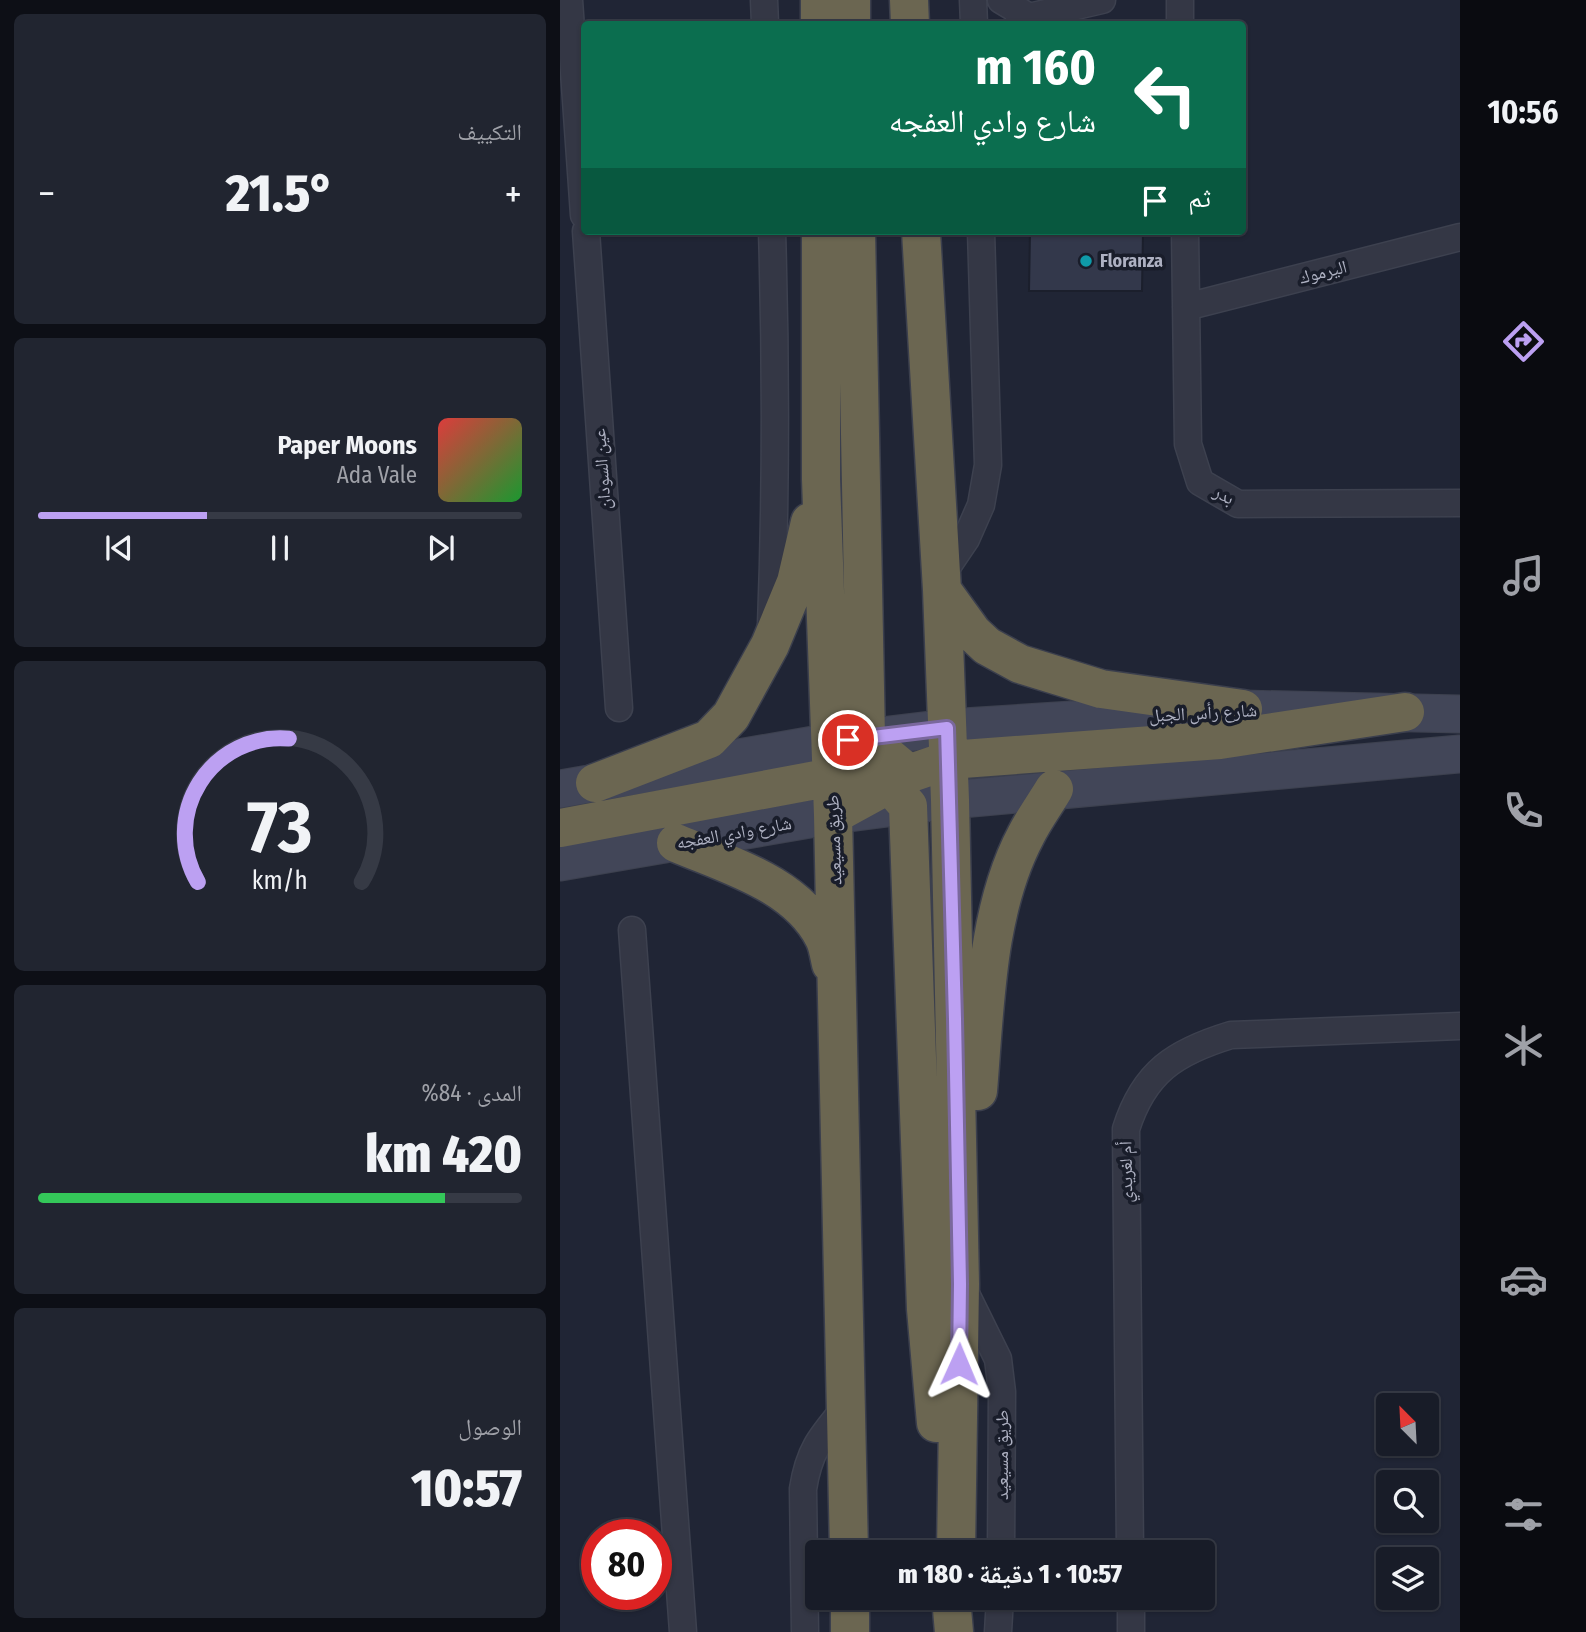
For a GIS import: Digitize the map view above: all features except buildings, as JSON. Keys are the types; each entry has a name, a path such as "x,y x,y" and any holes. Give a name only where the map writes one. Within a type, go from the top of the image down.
{"highway":[{"path":"820,0 820,21"},
{"path":"851,0 851,21"},
{"path":"909,0 910,21"},
{"name":"طريق مسيعيد","path":"821,235 821,479 873,768 833,815 849,1540"},
{"path":"856,235 873,768 946,1540"},
{"name":"طريق مسيعيد","path":"921,235 942,583 950,800 960,1270 956,1540"},
{"path":"577,786 709,739 731,716 770,645 796,582 821,479"},
{"path":"942,583 973,633 987,646 1020,664 1101,689 1243,709"},
{"path":"560,828 873,768 948,744 1220,740 1405,712"},
{"path":"873,768 950,800"},
{"path":"833,815 873,768"},
{"path":"960,1270 970,1197 988,967 1003,896 1025,836 1054,789"},
{"path":"676,843 739,869 780,890 804,911 825,939 838,990"},
{"path":"850,1610 850,1632"},
{"path":"953,1610 954,1632"}],"street":[{"path":"569,0 581,172"},
{"path":"764,0 765,21"},
{"path":"973,0 974,21"},
{"path":"1001,0 1023,21 1102,0"},
{"path":"1180,0 1180,21"},
{"name":"عين السودان","path":"586,235 619,708"},
{"path":"770,645 776,510 776,351 772,235"},
{"path":"942,583 981,505 988,465 981,235"},
{"name":"بدر","path":"1185,235 1188,444 1200,482 1238,504 1460,503"},
{"name":"اليرموك","path":"1186,307 1460,237"},
{"name":"شارع رأس الجبل","path":"948,744 1243,709 1460,714"},
{"path":"950,800 1460,754"},
{"path":"577,786 873,768"},
{"name":"شارع وادي العفجه","path":"560,862 833,815"},
{"path":"632,930 683,1632"},
{"path":"1460,1026 1460,1034"},
{"name":"أم لغريدي","path":"1130,1540 1125,1129 1134,1104 1151,1079 1175,1059 1197,1046 1231,1035 1460,1026"},
{"name":"طريق مسيعيد","path":"960,1270 998,1359 1002,1392 1001,1540"},
{"path":"806,1632 803,1489 806,1466 817,1441 846,1407"},
{"path":"998,1632 999,1610"},
{"path":"1131,1610 1131,1632"}],"place":[{"name":"Floranza","path":"1086,261"}],"route":[{"path":"848,740 947,728 959,1230 959,1364"}]}
